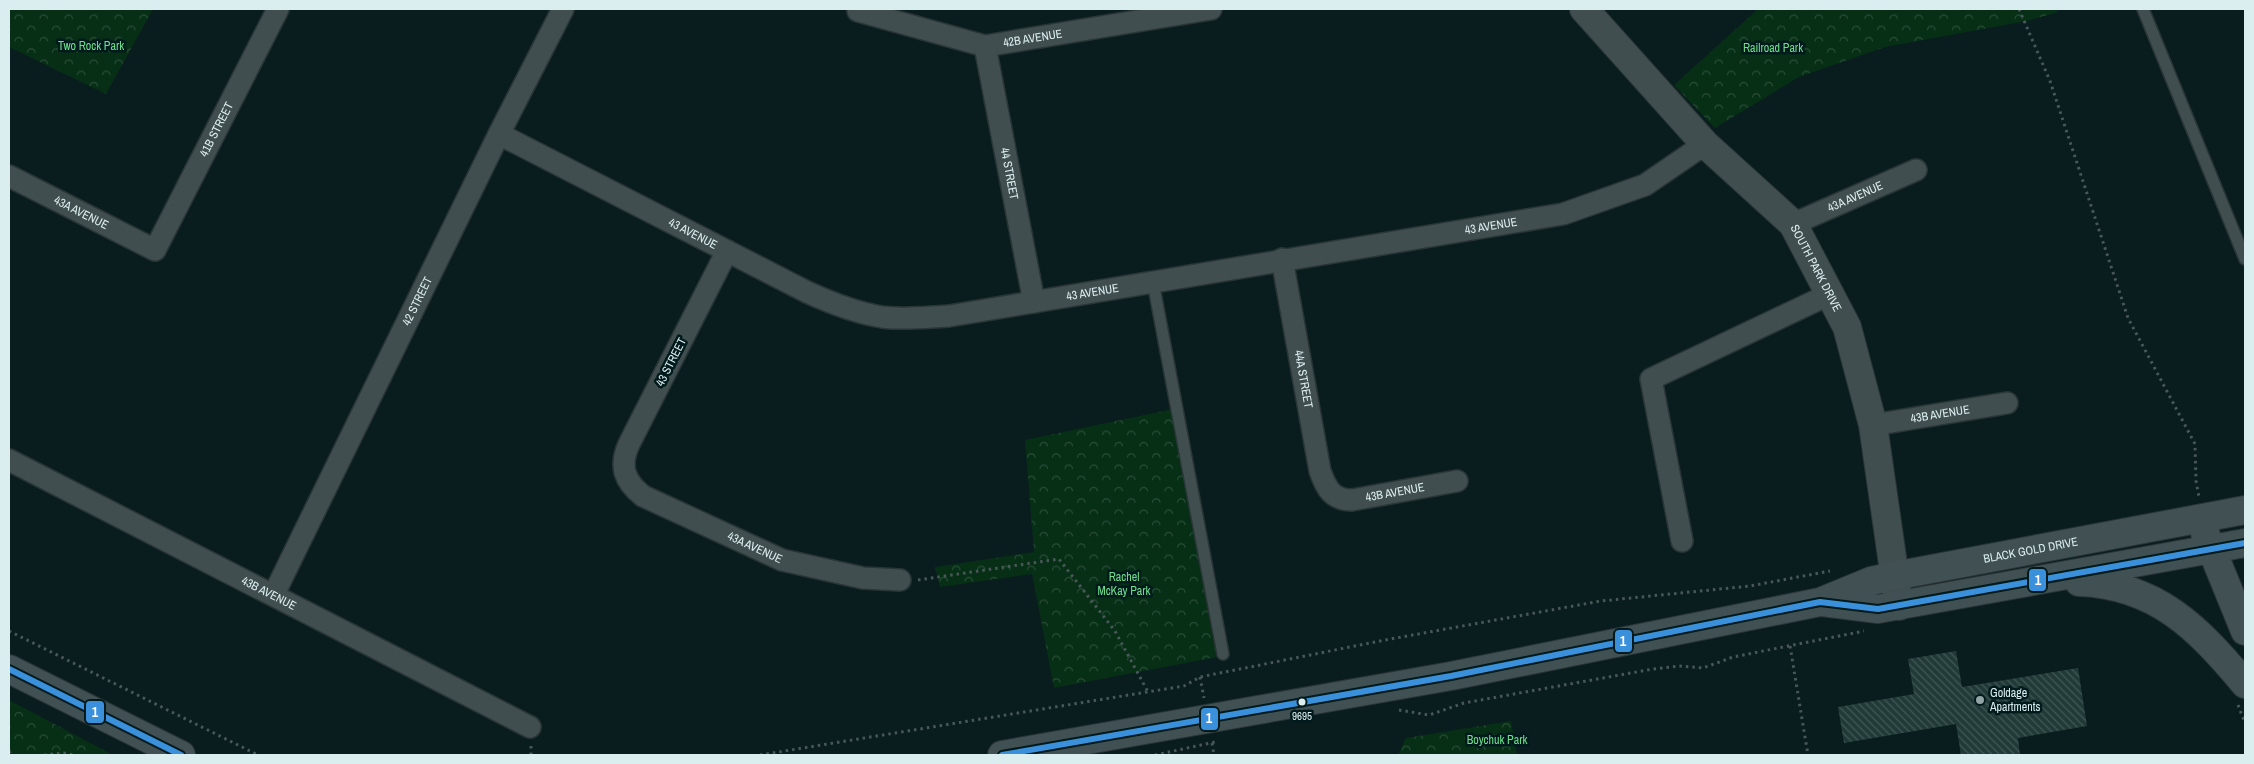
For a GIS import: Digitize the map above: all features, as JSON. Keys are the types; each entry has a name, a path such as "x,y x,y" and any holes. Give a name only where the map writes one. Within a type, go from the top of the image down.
{"main road":[{"name":"BLACK GOLD DRIVE","path":"1002,755 1452,676 1820,602 1871,581 1894,576 2200,512 2245,510"},
{"path":"2200,512 2212,549 2245,631"},
{"name":"BLACK GOLD DRIVE","path":"1820,602 1878,610 2245,542"},
{"path":"2045,580 2108,585 2160,603 2205,637 2240,690"},
{"path":"9,669 181,755"}],"street":[{"name":"41B STREET","path":"155,250 278,9"},
{"name":"42 STREET","path":"274,594 499,134 563,9"},
{"name":"42B AVENUE","path":"858,11 985,46 1211,9"},
{"name":"SOUTH PARK DRIVE","path":"1584,9 1705,144 1793,224 1830,294 1847,327 1873,425 1899,606"},
{"name":"44 STREET","path":"985,46 1034,302"},
{"name":"43 AVENUE","path":"499,134 821,298 882,317 949,316 1282,259 1563,214 1645,185 1705,144"},
{"name":"43A AVENUE","path":"1793,224 1916,170"},
{"name":"43A AVENUE","path":"9,176 155,250"},
{"name":"43 STREET","path":"624,475 624,455 629,444 727,251"},
{"name":"44A STREET","path":"1282,259 1320,471 1324,483 1333,496"},
{"path":"1682,541 1651,379 1830,294"},
{"name":"43B AVENUE","path":"1873,425 2007,404"},
{"name":"43B AVENUE","path":"9,460 274,594 530,727"},
{"name":"43A AVENUE","path":"624,475 634,489 643,496 782,560 863,578 900,580"},
{"name":"43B AVENUE","path":"1333,496 1342,500 1352,500 1457,481"}],"lane":[{"path":"2143,9 2245,259"},
{"path":"1153,282 1224,654"}],"path":[{"path":"2019,9 2050,81 2128,318 2195,444 2196,481 2200,512"},
{"path":"900,580 923,580 1059,559 1115,631 1148,692"},
{"path":"760,755 1184,686 1200,677 1385,640 1601,601 1750,586 1832,571"},
{"path":"9,631 258,755"},
{"path":"1391,712 1406,710 1428,715 1464,703 1653,669 1680,666 1703,668 1733,657 1865,631"},
{"path":"1790,646 1808,755"},
{"path":"2240,690 2245,723"},
{"path":"1155,755 1220,740"},
{"path":"9,751 12,755"},
{"path":"44,755 64,753 73,755"}],"green space":[{"name":"Two Rock Park","path":"9,9 153,9 106,94 9,47"},
{"name":"Railroad Park","path":"1758,9 2056,9 2058,12 2027,21 1885,47 1799,77 1715,128 1674,85"},
{"name":"Rachel McKay Park","path":"1178,408 1228,655 1054,688 1032,574 940,587 935,567 1034,552 1025,440"},
{"path":"9,700 113,755 9,755"},
{"name":"Boychuk Park","path":"1511,721 1517,755 1398,755 1406,738"}],"building":[{"name":"Goldage Apartments","path":"1956,651 1962,687 2078,668 2087,726 2018,738 2020,755 1961,755 1956,724 1844,743 1838,707 1914,694 1908,659"}],"transit line":[{"name":"1","path":"1002,755 1451,676 1820,602 1878,609 2245,543"},
{"name":"1","path":"9,669 181,755"}],"place":[{"name":"Goldage Apartments","path":"1980,700"},
{"name":"9695","path":"1302,702"}]}
